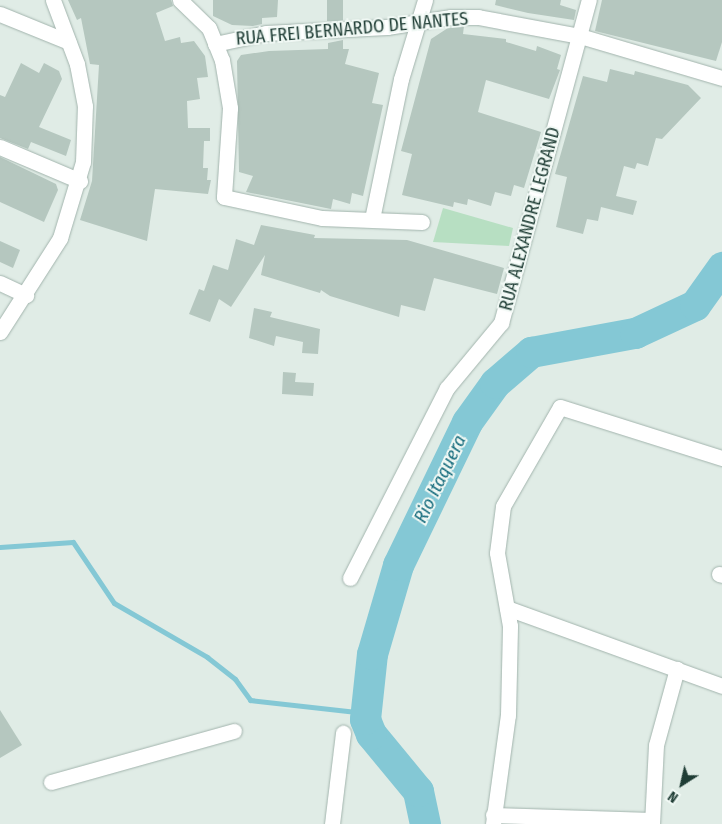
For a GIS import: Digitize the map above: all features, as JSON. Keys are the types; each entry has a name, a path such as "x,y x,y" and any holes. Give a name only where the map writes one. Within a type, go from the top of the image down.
{"street":[{"path":"0,332 26,295 60,238 80,181 86,139 85,106 69,42 53,0"},
{"path":"180,0 209,28 215,44 230,108 224,196 322,218 422,222"},
{"path":"372,219 401,79 421,21 426,0"},
{"name":"RUA ALEXANDRE LEGRAND","path":"350,578 446,388 501,323 589,0"},
{"path":"0,14 69,42"},
{"name":"RUA FREI BERNARDO DE NANTES","path":"215,44 266,33 387,28 421,21 478,17 580,36 722,78"},
{"path":"0,147 80,181"},
{"path":"0,283 26,295"},
{"path":"677,669 656,745 652,822 493,820 508,715 510,626 496,554 503,506 560,407 722,458"},
{"path":"507,608 722,686"},
{"path":"51,782 234,732"},
{"path":"332,824 343,733"}],"green space":[{"path":"443,208 513,228 509,246 433,242"}],"building":[{"path":"68,0 171,0 173,6 156,13 165,41 180,37 181,43 194,41 205,56 208,77 197,78 200,99 187,101 188,128 210,128 210,141 204,141 203,168 208,168 207,180 211,180 208,194 155,189 147,241 80,220 92,181 99,65 90,64 81,18 77,20"},
{"path":"213,0 278,0 277,17 262,18 262,24 253,26 232,25 213,16"},
{"path":"327,0 343,0 343,21 327,21"},
{"path":"496,0 561,0 560,5 576,10 574,20 528,13 495,5"},
{"path":"602,0 722,0 722,42 716,61 595,31"},
{"path":"451,26 464,26 463,34 506,39 506,42 536,51 537,46 561,55 557,69 560,70 549,99 486,80 478,112 541,132 524,188 514,185 511,196 495,192 491,206 468,199 467,205 454,202 453,207 402,195 412,154 401,151 431,39"},
{"path":"343,40 343,49 349,49 345,64 379,73 372,103 383,105 363,196 352,193 350,204 333,199 331,209 246,192 253,176 239,172 237,61 241,55 269,51 328,49 328,43"},
{"path":"21,63 39,73 44,63 59,71 62,79 39,127 71,140 66,156 31,142 28,149 0,138 0,95 5,97"},
{"path":"610,69 634,75 635,71 688,85 701,98 662,139 656,138 648,166 637,163 635,169 624,166 616,196 637,201 633,215 601,207 598,221 587,219 583,234 556,227 567,177 555,174 583,76 607,82"},
{"path":"0,157 56,184 58,190 44,222 0,202"},
{"path":"261,225 315,235 314,238 407,240 504,268 497,294 434,278 425,311 401,305 399,317 330,296 321,290 320,293 261,275 265,255 231,307 219,299 210,322 189,314 199,289 204,291 213,265 228,270 236,239 254,245"},
{"path":"0,241 20,250 13,268 0,262"},
{"path":"254,308 272,312 270,317 320,329 318,354 302,353 303,342 276,336 274,346 249,338"},
{"path":"283,372 296,373 295,382 314,383 313,396 282,394"},
{"path":"0,710 22,745 0,758"}],"waterway":[{"name":"Rio Itaquera","path":"425,824 418,791 371,734 365,719 372,654 398,565 467,422 495,383 531,352 635,333 695,305 722,267"},
{"path":"0,547 73,542 114,603 207,657 235,679 250,700 365,713"}]}
